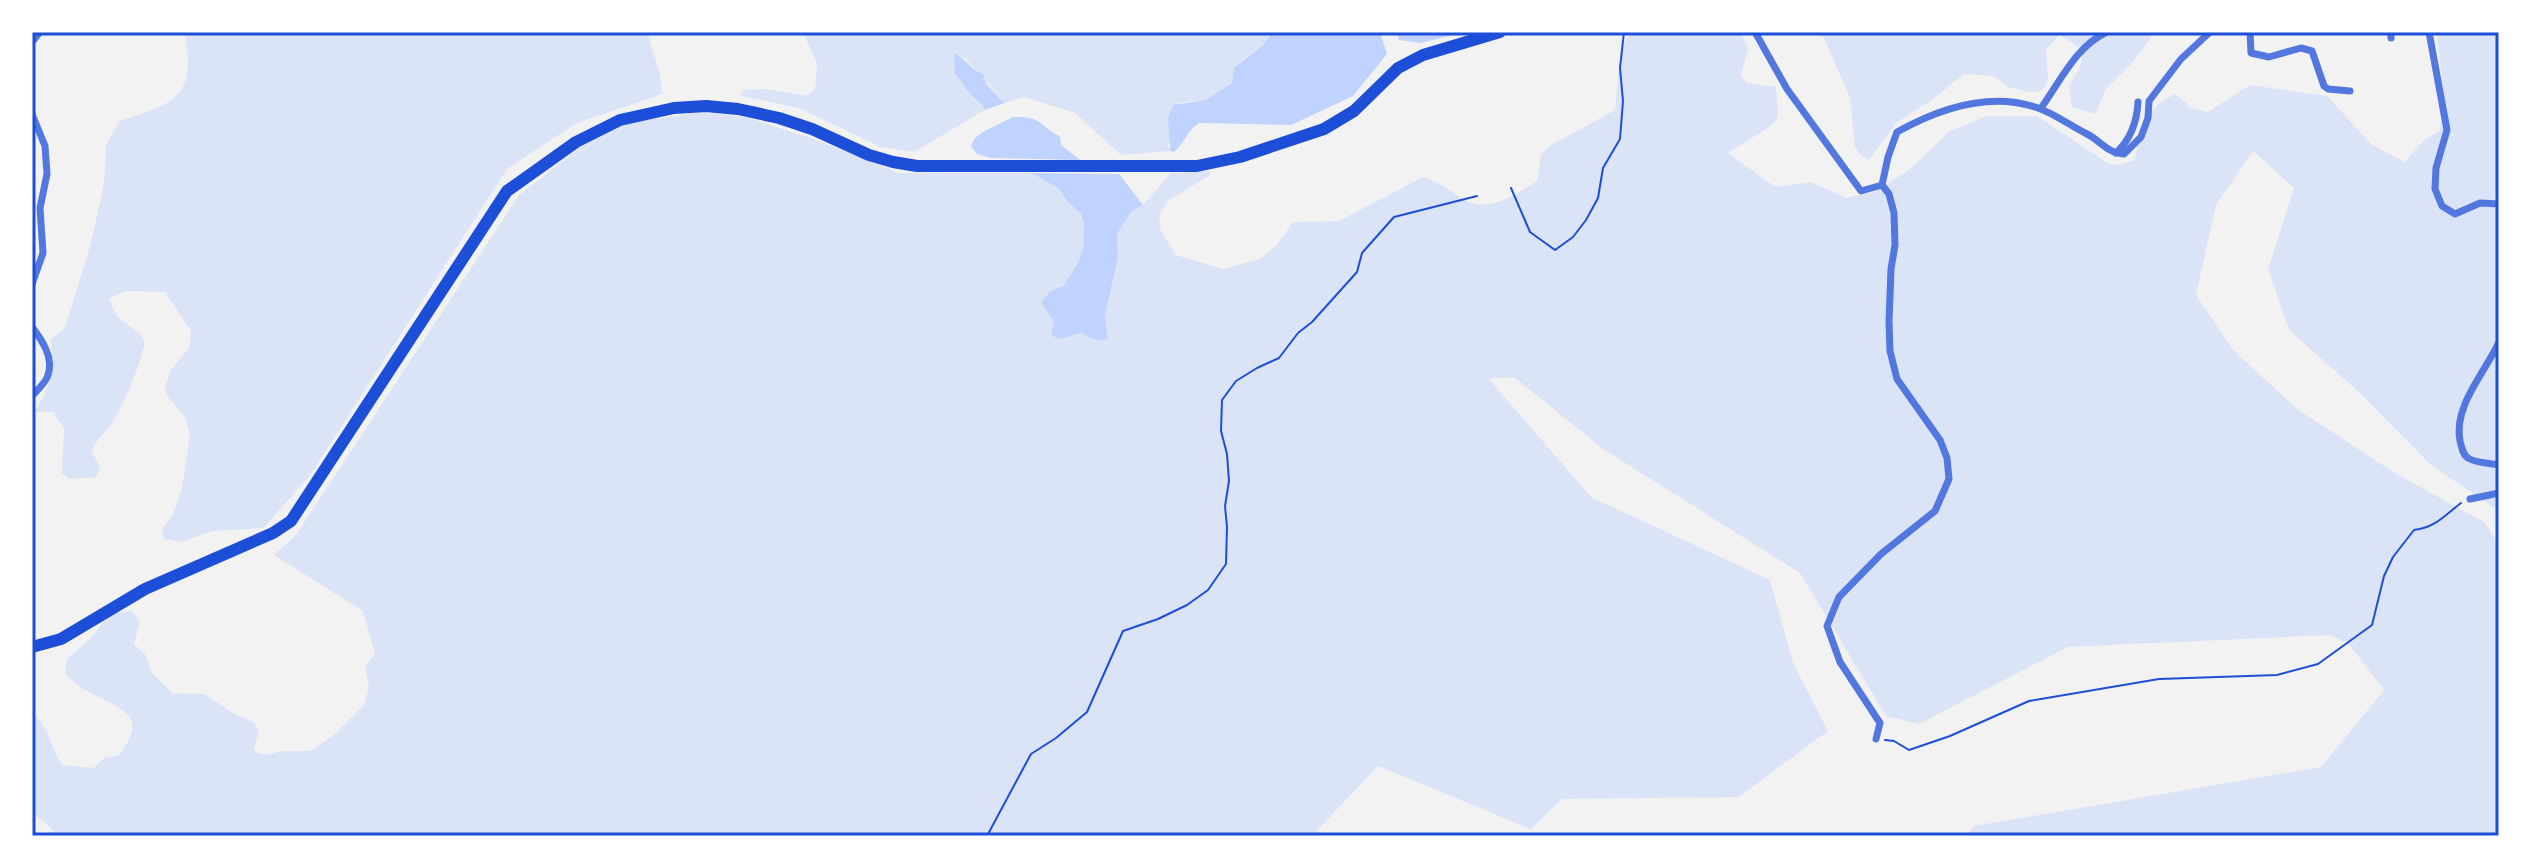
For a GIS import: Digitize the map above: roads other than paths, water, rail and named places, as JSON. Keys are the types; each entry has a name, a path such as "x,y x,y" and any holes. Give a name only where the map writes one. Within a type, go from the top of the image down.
{"highway":[{"path":"32,647 61,639 145,589 273,533 291,521 507,191 576,142 620,120 674,108 706,106 738,109 812,129 869,155 917,166 1197,166 1270,149 1324,129 1354,111 1398,68 1423,55 1500,32"}],"street":[{"path":"32,42 40,32"},
{"path":"1755,32 1787,89 1861,191 1882,185"},
{"path":"2041,108 2090,40 2107,32"},
{"path":"1876,739 1880,723 1840,662 1827,626 1839,597 1881,554 1935,511 1949,479 1947,458 1940,440 1897,379 1890,351 1894,213 1889,194 1882,185 1897,132 1926,116 1998,99 2041,108 2090,136 2109,152 2124,154 2141,137 2148,118 2149,101 2181,59 2210,32"},
{"path":"2250,32 2251,53 2269,57 2301,48 2312,51 2324,86 2350,91"},
{"path":"2429,32 2447,130 2436,168 2435,189 2442,206 2455,214 2480,203 2499,204"},
{"path":"2116,153 2125,145 2133,129 2138,102"},
{"path":"32,114 45,146 47,174 40,208 43,253 32,284"},
{"path":"32,327 44,344 49,362 48,377 32,396"},
{"path":"2499,342 2466,400 2459,420 2459,433 2463,453 2469,459 2499,465"},
{"path":"2470,499 2499,493"}],"water":[{"path":"1273,32 1380,32 1387,54 1353,96 1291,125 1199,123 1174,152 1170,151 1168,118 1173,105 1206,100 1232,83 1234,68 1263,45"},
{"path":"1397,32 1466,32 1420,43 1399,40"},
{"path":"954,53 983,74 986,84 1005,103 985,110 955,74"},
{"path":"1013,117 1039,122 1060,136 1061,145 1080,160 991,158 977,154 971,146 975,138"},
{"path":"1032,173 1119,174 1143,205 1131,212 1117,234 1118,257 1105,316 1108,338 1104,340 1095,340 1082,333 1059,339 1051,335 1054,322 1041,302 1051,291 1064,286 1078,262 1083,249 1084,224 1081,214 1059,189"}]}
